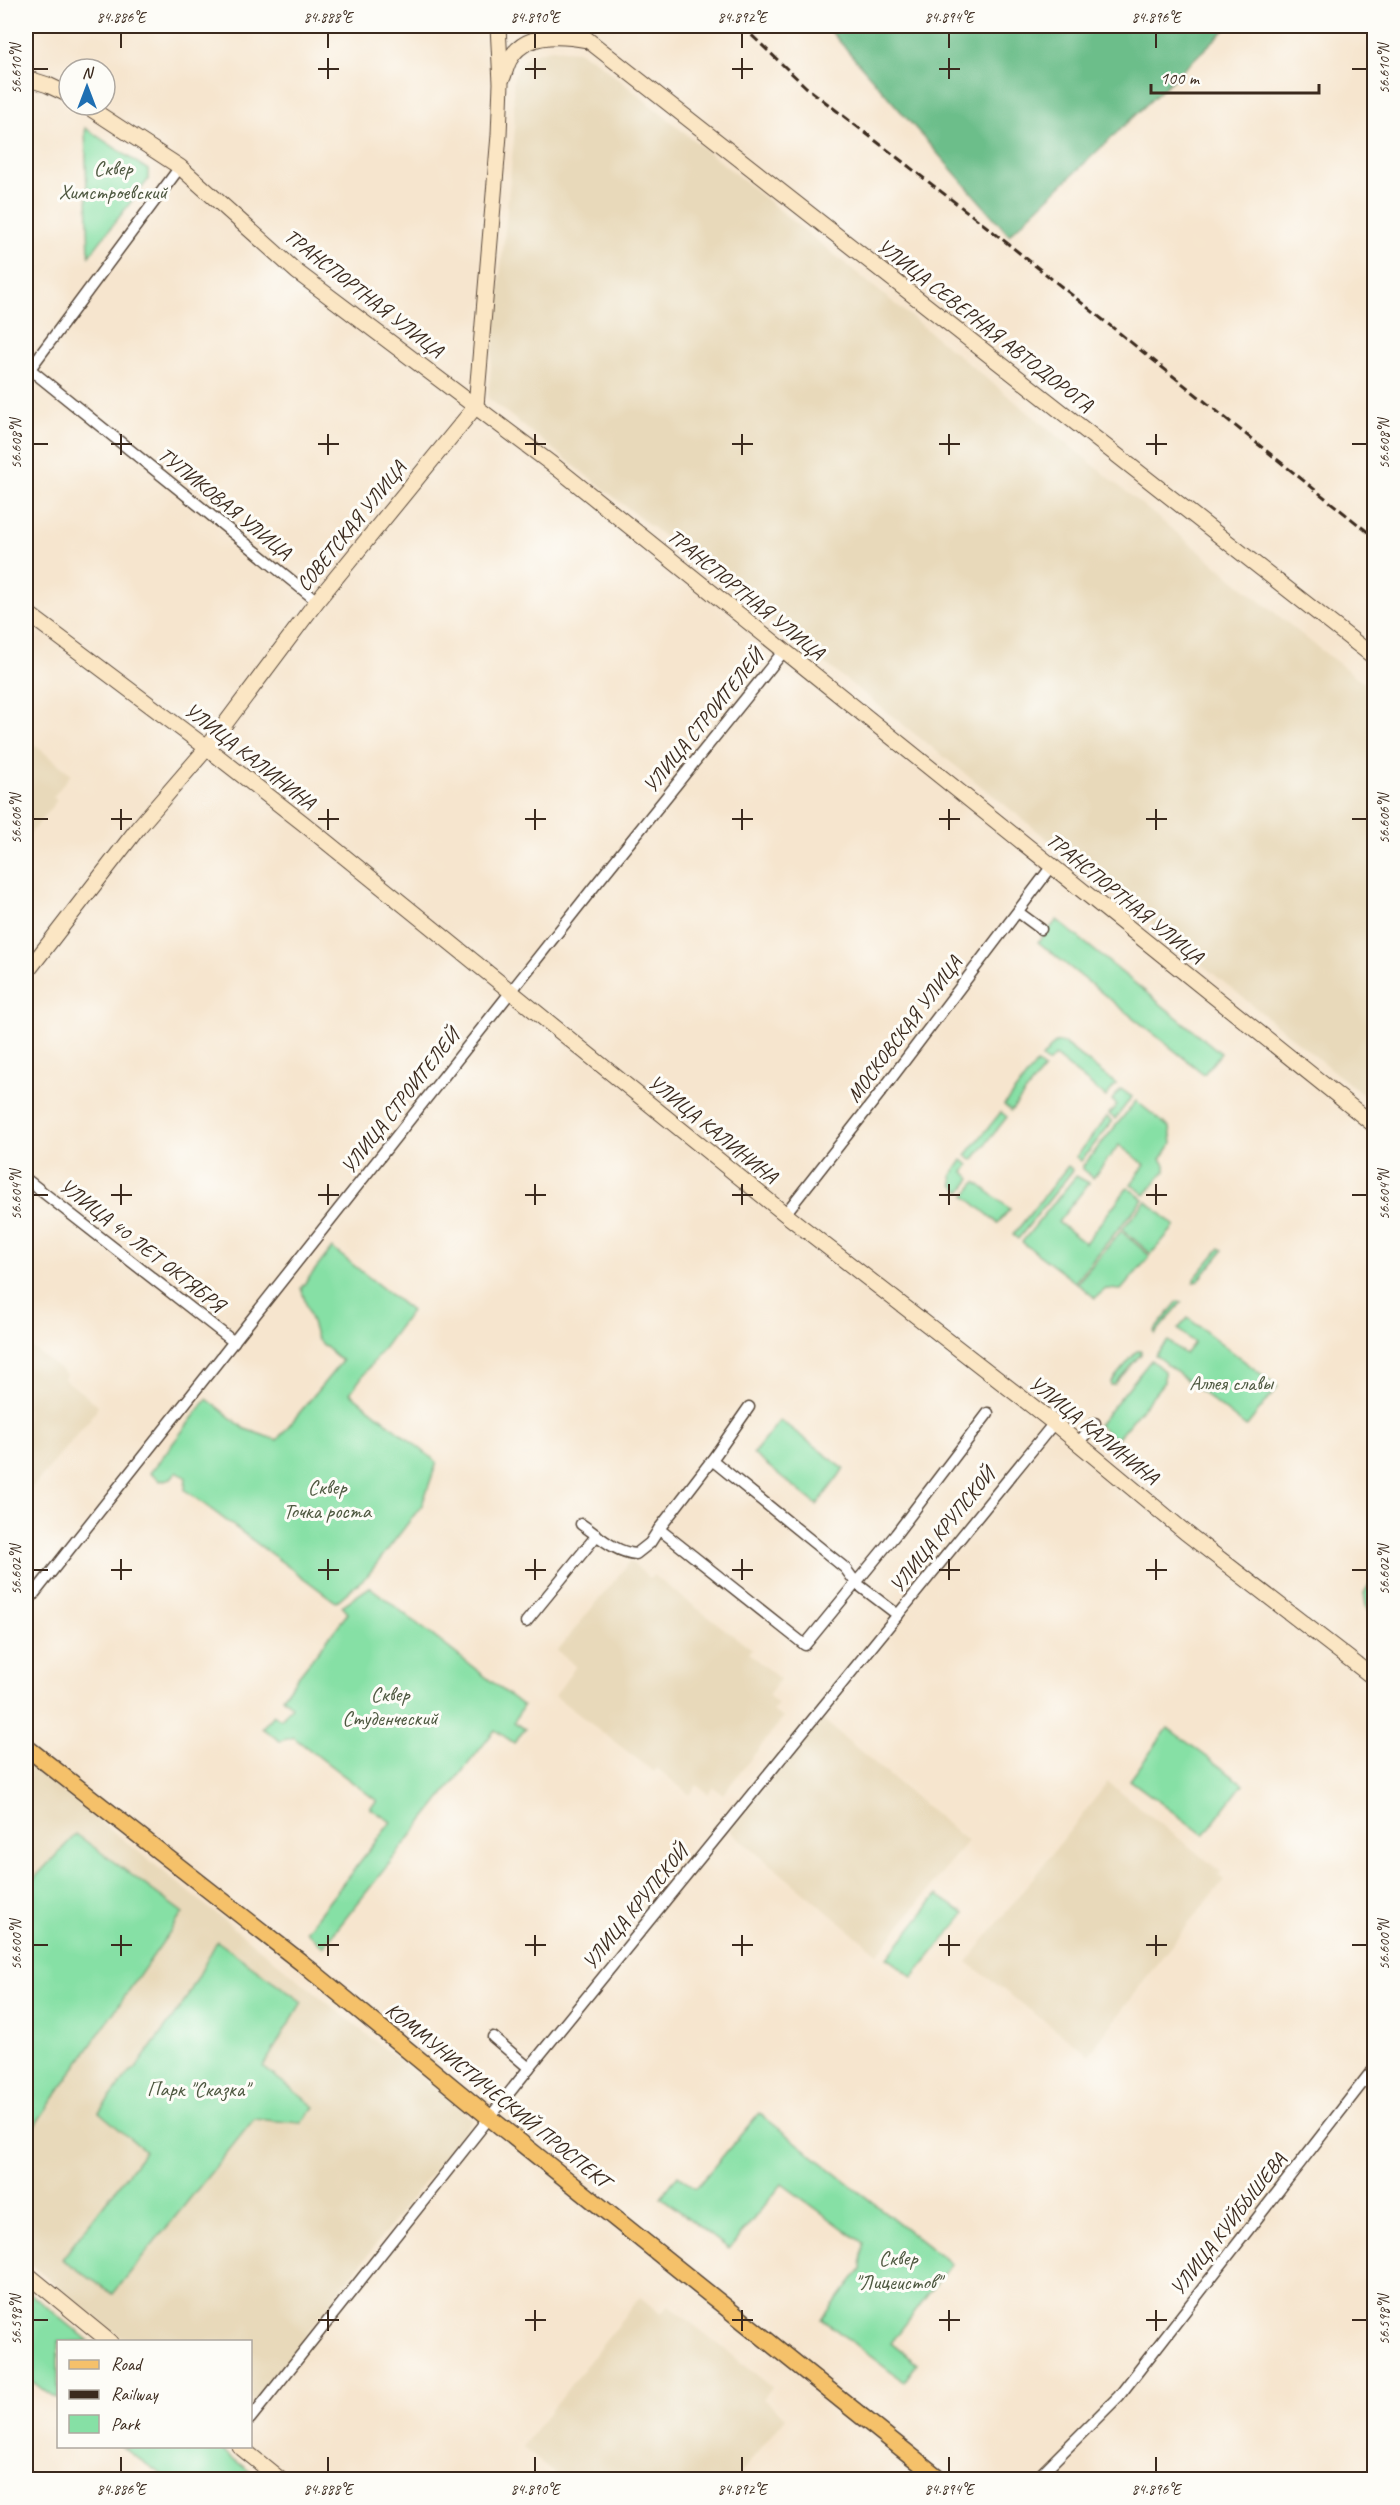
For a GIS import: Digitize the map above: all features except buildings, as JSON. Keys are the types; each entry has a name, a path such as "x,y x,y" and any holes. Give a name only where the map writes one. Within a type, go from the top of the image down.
{"main road":[{"name":"КОММУНИСТИЧЕСКИЙ ПРОСПЕКТ","path":"26,1747 302,1963 490,2118 941,2480"}],"street":[{"path":"476,406 498,147 501,83 498,26"},
{"name":"УЛИЦА СЕВЕРНАЯ АВТОДОРОГА","path":"570,26 1374,657"},
{"path":"501,83 510,58 523,45 555,36 590,41"},
{"path":"26,78 57,90"},
{"name":"ТРАНСПОРТНАЯ УЛИЦА","path":"103,117 180,167 297,272 476,406 1374,1125"},
{"path":"27,370 180,167"},
{"name":"ТУПИКОВАЯ УЛИЦА","path":"27,370 317,601"},
{"name":"СОВЕТСКАЯ УЛИЦА","path":"26,973 138,828 207,748 317,601 476,406"},
{"name":"УЛИЦА КАЛИНИНА","path":"26,612 303,823 785,1214 1054,1423 1185,1532 1374,1678"},
{"name":"УЛИЦА СТРОИТЕЛЕЙ","path":"26,1604 783,652"},
{"name":"МОСКОВСКАЯ УЛИЦА","path":"785,1214 1052,866"},
{"path":"1018,912 1041,929"},
{"name":"УЛИЦА 40 ЛЕТ ОКТЯБРЯ","path":"26,1179 234,1341"},
{"path":"581,1524 622,1553 636,1554 650,1543 749,1407"},
{"path":"659,1529 805,1645 988,1413"},
{"name":"УЛИЦА КРУПСКОЙ","path":"252,2416 529,2068 1054,1423"},
{"path":"1078,1443 1095,1423"},
{"path":"712,1460 845,1568 856,1583 898,1616"},
{"path":"526,1622 597,1535"},
{"path":"493,2037 529,2068"},
{"name":"УЛИЦА КУЙБЫШЕВА","path":"1035,2480 1119,2396 1374,2068"},
{"path":"26,2273 108,2340"},
{"path":"241,2448 281,2480"}],"shaded area":[{"path":"551,49 578,51 595,60 1317,647 1374,690 1374,1104 1014,812 488,398 515,129 513,81 518,67 525,59 538,52"},
{"path":"26,738 71,774 53,797 57,800 26,839"},
{"path":"27,1344 66,1374 64,1379 98,1405 95,1413 26,1495"},
{"path":"630,1561 650,1578 653,1575 751,1649 748,1653 780,1679 768,1695 778,1704 772,1711 783,1718 723,1794 713,1787 708,1794 697,1785 690,1795 657,1768 654,1772 555,1696 576,1666 557,1651"},
{"path":"821,1718 967,1841 878,1954 730,1831"},
{"path":"26,1762 473,2119 252,2405 252,2340 124,2340 26,2261"},
{"path":"1108,1782 1221,1872 1219,1876 1224,1880 1154,1967 1089,2055 967,1962"},
{"path":"640,2297 661,2314 669,2305 772,2387 763,2399 786,2417 736,2479 562,2479 522,2447"}],"green space":[{"path":"826,26 1229,26 1009,235"},
{"name":"Сквер Химстроевский","path":"85,128 148,170 148,180 89,256"},
{"path":"1057,920 1221,1053 1204,1074 1038,942"},
{"path":"1059,1042 1065,1044 1116,1084 1106,1097 1055,1056 1048,1063 1042,1058 1054,1044"},
{"path":"1037,1063 1044,1069 1011,1111 1004,1105"},
{"path":"1121,1089 1132,1097 1115,1119 1109,1114 1117,1105 1112,1100"},
{"path":"1136,1101 1170,1128 1172,1143 1161,1159 1165,1165 1165,1171 1145,1195 1131,1184 1145,1165 1119,1145 1093,1178 1083,1169 1083,1166"},
{"path":"1001,1112 1007,1117 973,1160 966,1155"},
{"path":"1107,1117 1112,1122 1081,1161 1076,1157"},
{"path":"962,1160 969,1165 964,1172 971,1179 961,1192 953,1185 952,1175"},
{"path":"1068,1166 1073,1170 1018,1239 1013,1235"},
{"path":"1076,1176 1089,1183 1058,1222 1085,1243 1128,1187 1143,1199 1075,1282 1022,1242"},
{"path":"976,1182 1010,1209 998,1223 965,1196"},
{"path":"1146,1201 1175,1226 1151,1254 1122,1229"},
{"path":"1121,1231 1150,1256 1121,1290 1106,1289 1095,1298 1077,1283"},
{"name":"Сквер Точка роста","path":"332,1248 411,1311 350,1393 437,1462 422,1505 368,1575 336,1602 185,1490 186,1478 177,1471 171,1478 160,1481 150,1473 207,1399 245,1429 277,1440 342,1361 317,1339 301,1288"},
{"path":"1220,1248 1222,1252 1198,1281 1194,1282 1194,1279"},
{"path":"1178,1301 1182,1302 1155,1334 1154,1331"},
{"name":"Аллея славы","path":"1188,1318 1278,1387 1246,1427 1155,1355 1168,1341 1185,1354 1194,1343 1178,1329"},
{"path":"1137,1351 1141,1351 1141,1354 1114,1385 1111,1385 1111,1382"},
{"path":"1151,1360 1164,1371 1164,1382 1116,1440 1098,1425"},
{"path":"780,1420 844,1469 817,1505 753,1454"},
{"path":"1374,1577 1374,1616 1366,1606 1364,1593"},
{"name":"Сквер Студенческий","path":"370,1587 523,1706 514,1722 525,1729 514,1743 495,1730 323,1947 306,1931 391,1822 370,1808 377,1801 293,1737 280,1741 262,1728 273,1715 281,1719 292,1706 282,1697 348,1613 342,1606"},
{"path":"1168,1728 1243,1784 1204,1835 1130,1780"},
{"path":"76,1834 183,1913 26,2138 26,1887"},
{"path":"937,1895 965,1914 913,1977 887,1958"},
{"name":"Парк \"Сказка\"","path":"217,1941 302,2002 263,2067 315,2107 301,2123 254,2119 113,2294 62,2259 145,2151 99,2112 130,2072 135,2069 185,2001"},
{"name":"Сквер \"Лицеистов\"","path":"759,2113 951,2264 891,2343 917,2364 904,2382 822,2319 861,2269 863,2243 782,2184 729,2249 661,2197 678,2175 696,2188"},
{"path":"26,2290 88,2340 57,2340 57,2399 26,2377"},
{"path":"123,2448 219,2448 259,2479 168,2479"}],"railway":[{"path":"742,26 806,87 987,227 1374,537"}]}
